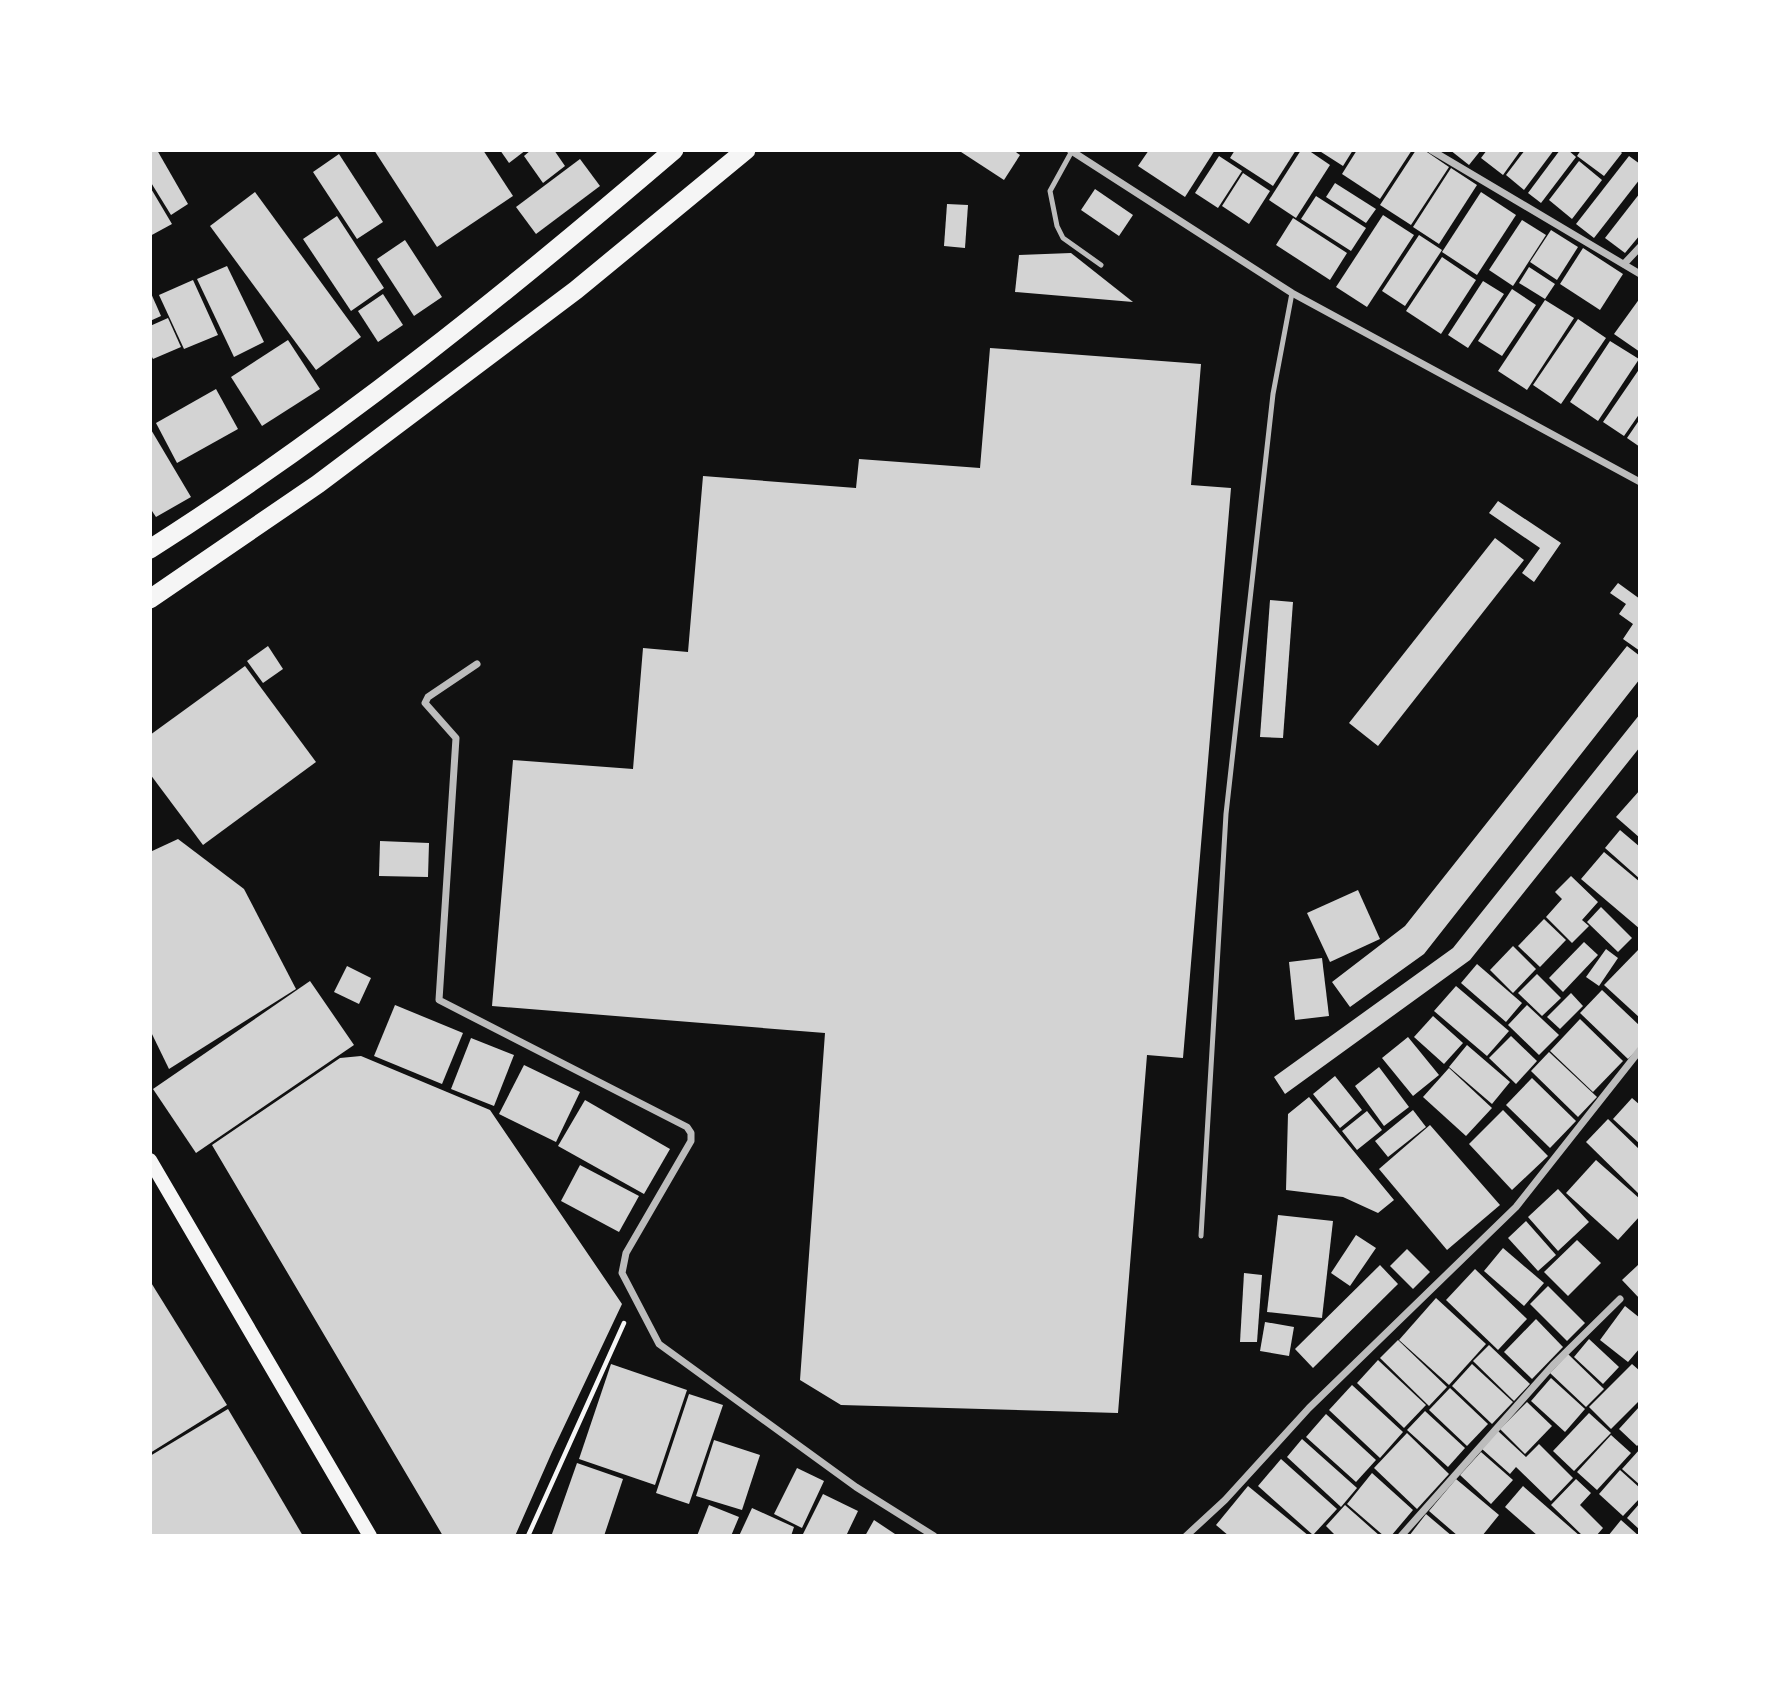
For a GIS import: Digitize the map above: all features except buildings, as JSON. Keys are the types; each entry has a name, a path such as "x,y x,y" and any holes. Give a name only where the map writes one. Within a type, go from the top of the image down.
{"highway":[{"path":"150,549 239,492 472,320 674,150"},
{"path":"150,599 317,484 576,290 746,150"}],"main road":[{"path":"150,1160 370,1535"}],"street":[{"path":"1071,151 1292,293 1640,482"},
{"path":"1431,151 1640,274"},
{"path":"1624,264 1640,247"},
{"path":"477,664 428,697 425,703 456,738 438,995 443,1003 678,1121 691,1133 691,1141 626,1253 622,1273 659,1344 856,1488 934,1535"},
{"path":"1185,1535 1225,1500 1309,1408 1516,1207 1640,1050"},
{"path":"1401,1535 1553,1365 1620,1299"}],"lane":[{"path":"1071,151 1049,191 1057,226 1063,238 1101,265"},
{"path":"1201,1236 1226,814 1273,394 1292,293"}],"path":[{"path":"528,1535 635,1298"}]}
